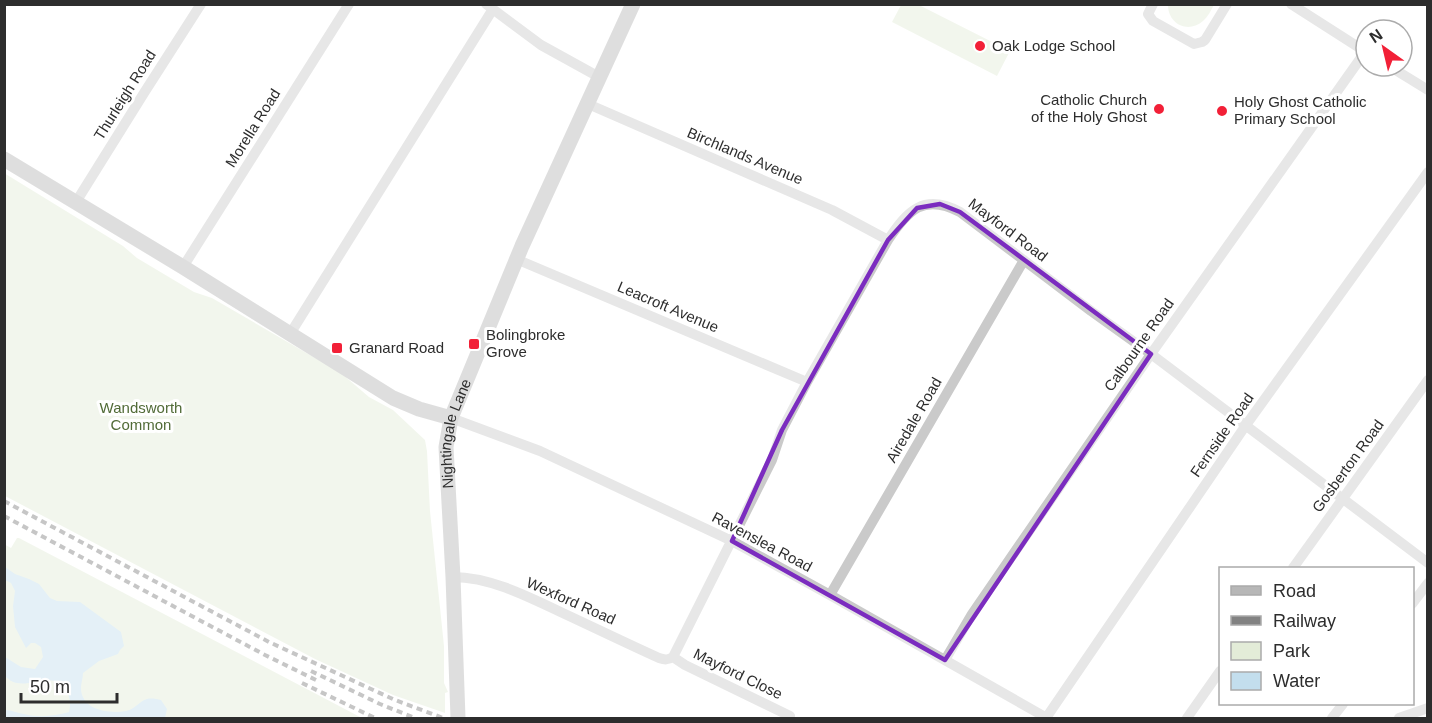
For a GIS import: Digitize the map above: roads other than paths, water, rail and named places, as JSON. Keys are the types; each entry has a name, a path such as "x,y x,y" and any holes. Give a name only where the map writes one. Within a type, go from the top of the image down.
{"main road":[{"name":"Nightingale Lane","path":"458,718 446,447 451,418 516,259 633,4"},
{"path":"4,159 393,398 419,409 451,418"}],"street":[{"name":"Thurleigh Road","path":"76,202 201,4"},
{"name":"Morella Road","path":"183,267 349,4"},
{"path":"1153,4 1148,14 1153,21 1194,44 1205,40 1227,4"},
{"path":"1291,4 1354,44"},
{"path":"290,334 490,7 541,45 599,77"},
{"name":"Calbourne Road","path":"945,660 972,615 1150,354 1354,69"},
{"path":"1408,78 1428,90"},
{"name":"Birchlands Avenue","path":"588,104 832,210 888,240"},
{"name":"Fernside Road","path":"1046,718 1246,425 1428,172"},
{"name":"Mayford Road","path":"673,657 772,460 782,430 807,382 888,240 908,213 929,204 950,206 960,212 1428,563"},
{"name":"Leacroft Avenue","path":"516,259 807,382"},
{"name":"Airedale Road","path":"830,595 1024,260"},
{"name":"Gosberton Road","path":"1294,567 1428,380"},
{"name":"Ravenslea Road","path":"451,418 540,451 732,541 1046,718"},
{"name":"Wexford Road","path":"453,577 477,580 502,587 532,598 659,658 669,660 673,657"},
{"path":"1414,603 1428,583"},
{"name":"Mayford Close","path":"673,657 684,665 790,716"},
{"path":"1187,718 1219,674"},
{"path":"1332,718 1341,705"},
{"path":"1399,718 1428,708"}],"water":[{"path":"5,567 39,584 50,598 57,601 80,602 121,632 124,646 118,654 99,661 83,673 82,695 91,706 104,711 119,712 129,710 147,699 161,700 167,709 165,718 5,718 5,710 36,716 69,712 70,703 66,689 56,681 17,683 5,676 5,657 21,667 35,669 43,657 41,647 35,643 31,643 26,648 15,627 13,606 15,591 11,583 5,580"}],"railway":[{"path":"4,501 269,642 395,700 443,718"},
{"path":"4,516 318,681"},
{"path":"311,671 415,718"},
{"path":"302,683 375,718"}],"place":[{"name":"Oak Lodge School","path":"980,46"},
{"name":"Catholic Church of the Holy Ghost","path":"1159,109"},
{"name":"Holy Ghost Catholic Primary School","path":"1222,111"},
{"name":"Bolingbroke Grove","path":"474,344"},
{"name":"Granard Road","path":"337,348"}],"park label":[{"name":"Wandsworth Common","path":"141,416"}]}
